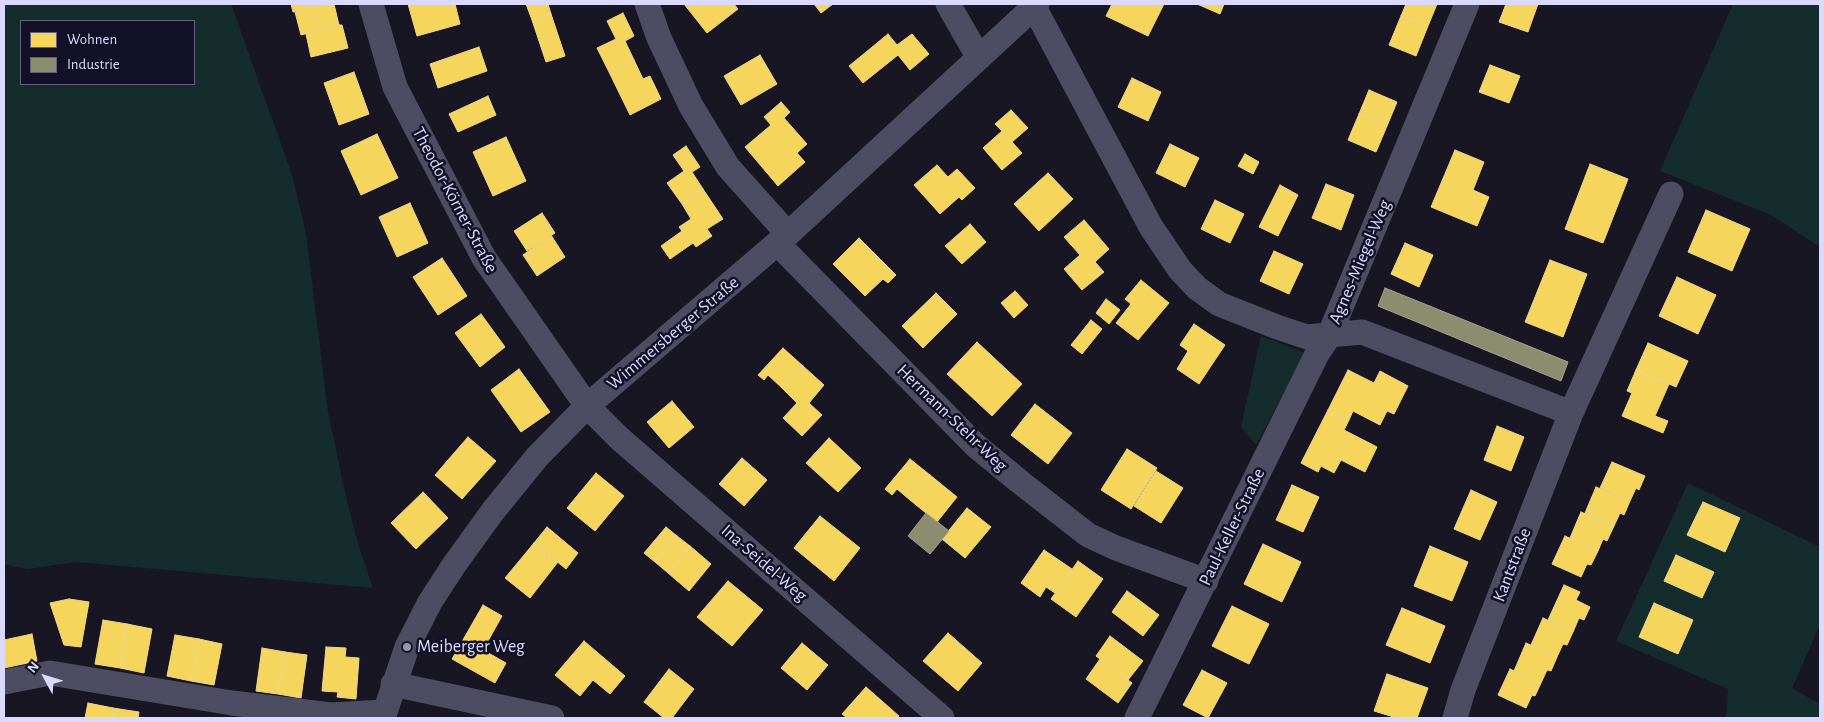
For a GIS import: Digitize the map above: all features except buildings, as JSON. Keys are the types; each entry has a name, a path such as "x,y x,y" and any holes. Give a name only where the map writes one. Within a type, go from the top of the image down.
{"street":[{"name":"Theodor-Körner-Straße","path":"370,4 395,87 484,258 588,406"},
{"name":"Hermann-Stehr-Weg","path":"647,4 659,38 691,106 728,167 783,239 975,445 1088,535 1116,548 1206,581"},
{"path":"948,4 978,58"},
{"name":"Agnes-Miegel-Weg","path":"1035,5 1151,227 1180,270 1197,288 1219,304 1307,337 1329,336 1467,4"},
{"name":"Wimmersberger Straße","path":"384,715 393,684 414,633 430,602 493,511 537,457 588,406 783,239 1035,5"},
{"name":"Kantstraße","path":"1455,718 1462,690 1571,413 1671,194"},
{"path":"1329,336 1362,332 1571,413"},
{"name":"Paul-Keller-Straße","path":"1138,718 1317,354 1329,336"},
{"name":"Ina-Seidel-Weg","path":"588,406 619,438 942,718"},
{"path":"4,682 50,673 232,703 331,715 384,715"},
{"path":"393,684 552,718"}],"green space":[{"path":"4,4 231,4 292,175 306,233 328,412 358,544 373,588 76,562 28,569 4,564"},
{"path":"1733,4 1820,4 1820,247 1771,215 1660,171"},
{"path":"1261,336 1305,353 1256,445 1241,427"},
{"path":"1688,483 1820,547 1820,625 1792,688 1820,704 1820,718 1726,718 1728,689 1616,641"}],"place":[{"name":"Meiberger Weg","path":"407,647"}]}
